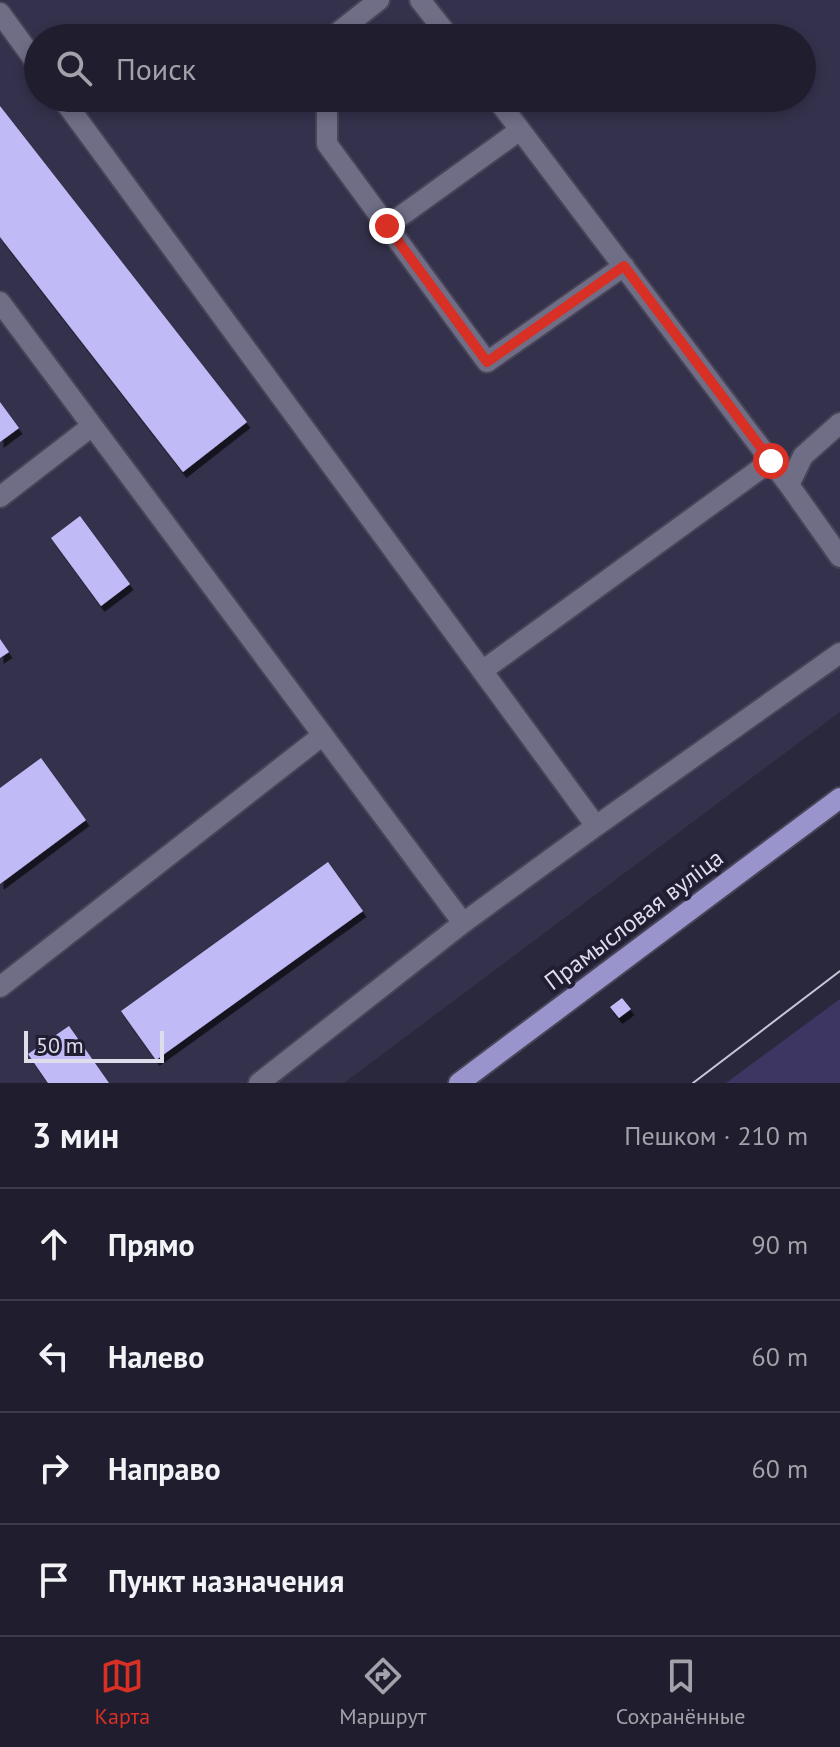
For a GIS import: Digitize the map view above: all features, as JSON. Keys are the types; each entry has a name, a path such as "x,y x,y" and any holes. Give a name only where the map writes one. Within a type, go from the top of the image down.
{"main road":[{"name":"Прамысловая вуліца","path":"459,1083 840,798"}],"lane":[{"path":"349,24 379,0"},
{"path":"420,0 439,24"},
{"path":"0,13 24,46"},
{"path":"72,112 596,826"},
{"path":"327,112 327,144 487,362 624,266"},
{"path":"506,112 840,557"},
{"path":"387,226 520,130"},
{"path":"0,302 463,923"},
{"path":"789,485 803,456 840,423"},
{"path":"0,497 92,426"},
{"path":"482,671 771,461"},
{"path":"259,1083 463,923 840,653"},
{"path":"0,987 323,735"}],"shaded area":[{"path":"0,0 840,0 840,712 344,1083 0,1083"},
{"path":"840,999 840,1083 726,1083"}],"building":[{"path":"0,106 247,422 183,472 0,237"},
{"path":"0,402 19,428 0,442"},
{"path":"80,516 130,584 101,606 51,538"},
{"path":"0,639 9,652 0,658"},
{"path":"41,758 86,820 0,884 0,788"},
{"path":"328,862 363,911 156,1060 121,1011"},
{"path":"622,998 631,1009 619,1018 610,1007"},
{"path":"69,1026 109,1083 48,1083 28,1054"}],"tram line":[{"path":"693,1083 840,971"}],"route":[{"path":"387,226 487,362 624,266 771,461"}]}
